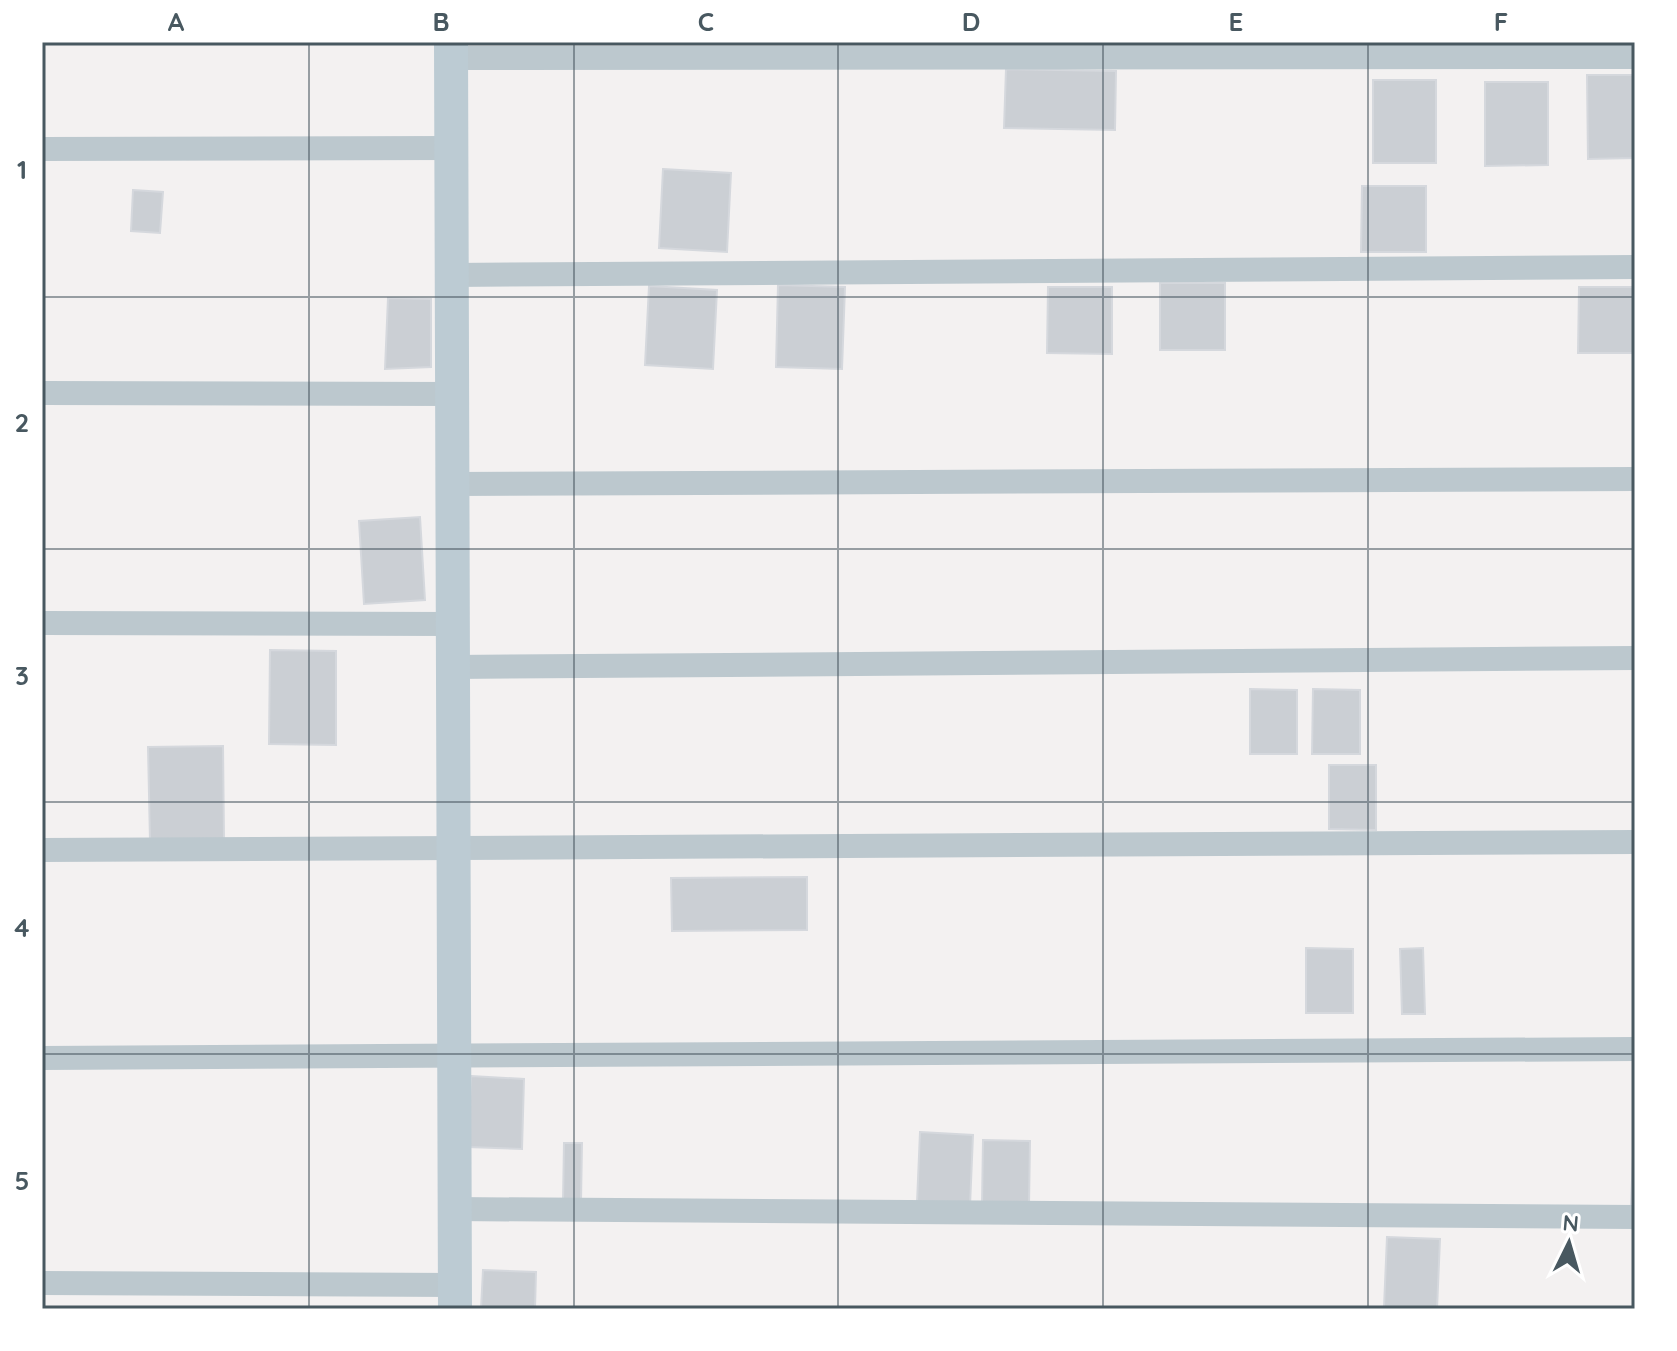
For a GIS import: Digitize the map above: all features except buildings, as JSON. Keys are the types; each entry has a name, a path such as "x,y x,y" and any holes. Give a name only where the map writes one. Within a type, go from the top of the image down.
{"street":[{"path":"42,1283 455,1297 451,50 1635,57"},
{"path":"42,149 451,148"},
{"path":"452,275 1635,267"},
{"path":"42,393 452,394"},
{"path":"452,484 1635,479"},
{"path":"42,623 453,624"},
{"path":"453,667 1635,658"},
{"path":"42,850 1635,842"},
{"path":"42,1058 1635,1049"},
{"path":"454,1209 1635,1217"}]}
